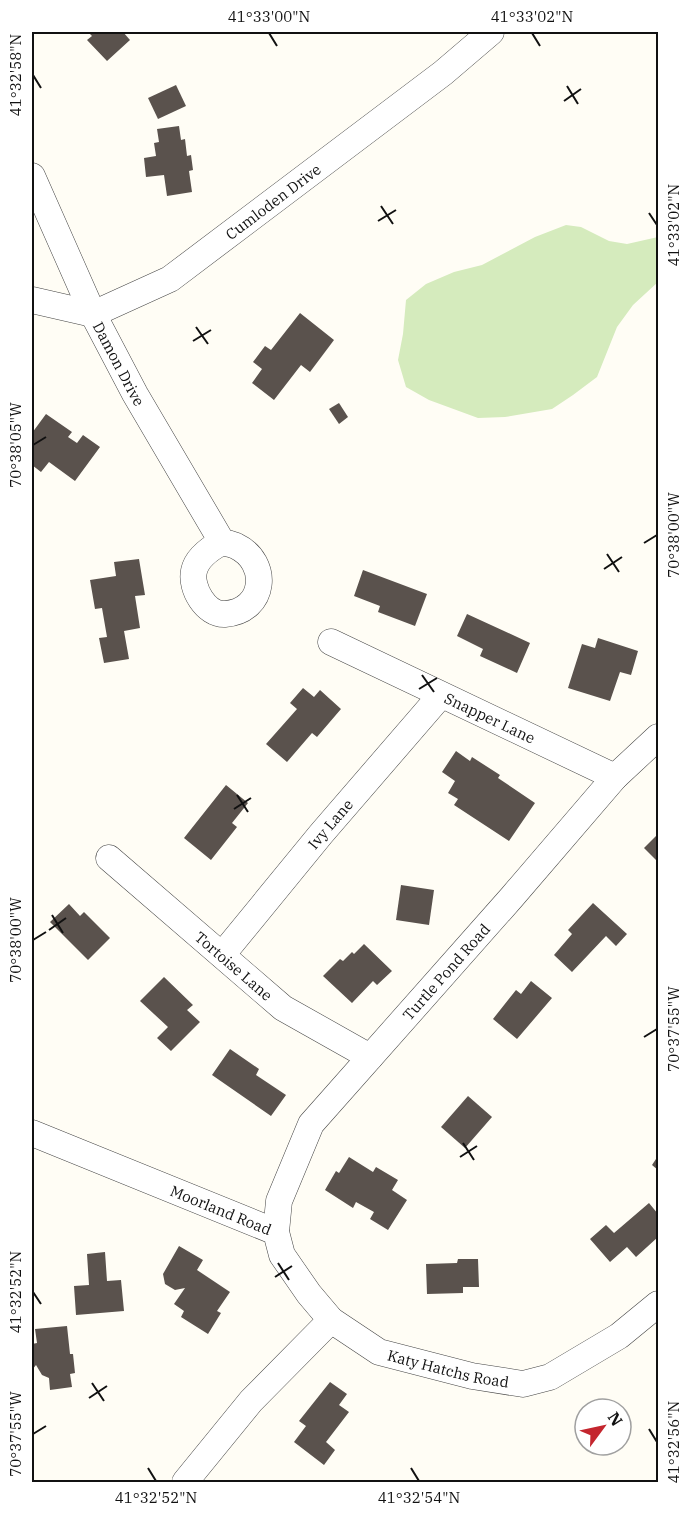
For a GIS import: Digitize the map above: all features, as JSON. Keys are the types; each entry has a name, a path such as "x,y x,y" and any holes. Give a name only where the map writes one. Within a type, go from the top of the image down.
{"street":[{"name":"Cumloden Drive","path":"93,314 170,279 443,73 491,32"},
{"name":"Damon Drive","path":"32,176 93,314 135,394 222,542"},
{"path":"32,300 93,314"},
{"name":"Snapper Lane","path":"331,642 615,777"},
{"name":"Ivy Lane","path":"222,955 321,834 441,695"},
{"name":"Turtle Pond Road","path":"276,1232 279,1201 311,1124 615,777 658,737"},
{"name":"Tortoise Lane","path":"109,858 283,1008 370,1057"},
{"name":"Moorland Road","path":"32,1133 276,1232 282,1255 309,1294 331,1320"},
{"name":"Katy Hatchs Road","path":"331,1320 379,1352 472,1376 523,1384 550,1377 610,1342 658,1304"},
{"path":"185,1482 251,1401 331,1320"}],"green space":[{"path":"566,225 581,227 609,241 627,244 658,237 658,282 633,305 617,327 597,377 552,409 505,417 478,418 429,400 406,387 398,360 406,300 426,284 454,272 482,265 535,237"}],"building":[{"path":"88,32 123,32 130,40 107,61 87,40 92,36"},
{"path":"176,85 186,106 158,119 148,98"},
{"path":"179,126 181,140 185,139 187,156 191,155 193,170 189,171 192,192 167,196 164,175 146,177 144,158 156,156 154,143 159,142 157,129"},
{"path":"300,313 334,340 310,372 301,365 274,400 252,383 262,369 253,362 265,346 271,350"},
{"path":"339,403 348,417 339,424 329,409"},
{"path":"46,414 72,432 68,437 77,443 83,435 100,447 75,481 49,462 41,472 32,465 32,433"},
{"path":"139,559 145,595 135,596 140,628 124,631 129,659 104,663 99,638 107,637 102,608 95,609 90,580 116,576 114,562"},
{"path":"363,570 427,594 415,626 378,612 380,606 354,596"},
{"path":"467,614 530,643 517,673 480,656 483,649 457,636"},
{"path":"598,638 638,651 631,675 620,672 610,701 568,688 582,644 595,648"},
{"path":"303,688 314,697 320,690 341,709 317,737 312,733 287,762 266,744 297,709 290,703"},
{"path":"456,751 470,761 472,757 500,775 498,778 535,803 509,841 454,805 458,799 448,793 455,781 442,772"},
{"path":"226,785 248,803 232,823 237,827 211,860 184,838"},
{"path":"658,834 658,862 644,848"},
{"path":"401,885 434,890 429,925 396,920"},
{"path":"593,903 627,934 616,946 606,936 572,972 554,955 572,934 568,930"},
{"path":"69,904 80,916 84,912 110,938 88,960 50,922"},
{"path":"364,944 392,971 377,985 373,981 352,1003 323,976 340,959 343,961"},
{"path":"164,977 193,1005 187,1010 200,1022 171,1051 157,1038 168,1027 140,1001"},
{"path":"531,981 552,998 517,1039 493,1019 516,990 521,994"},
{"path":"230,1049 259,1069 256,1075 286,1095 271,1116 212,1075"},
{"path":"468,1096 492,1117 465,1148 441,1127"},
{"path":"658,1156 658,1170 652,1165"},
{"path":"349,1157 373,1172 376,1167 398,1180 392,1190 407,1200 388,1230 370,1219 374,1212 356,1202 353,1208 325,1190 336,1171 339,1173"},
{"path":"649,1203 658,1214 658,1237 636,1257 627,1247 610,1262 590,1239 606,1225 614,1233"},
{"path":"179,1246 203,1260 197,1270 230,1292 217,1311 221,1313 208,1334 181,1317 184,1311 174,1304 185,1288 175,1290 165,1284 163,1274"},
{"path":"105,1252 107,1281 121,1280 124,1311 76,1315 74,1286 89,1285 87,1254"},
{"path":"458,1259 478,1259 479,1287 463,1287 463,1293 427,1294 426,1264 457,1263"},
{"path":"67,1326 75,1373 70,1374 72,1387 50,1390 49,1378 42,1375 36,1365 32,1370 32,1344 37,1343 35,1329"},
{"path":"330,1382 347,1394 339,1405 349,1412 326,1442 335,1450 324,1465 294,1442 306,1426 299,1421"}]}
